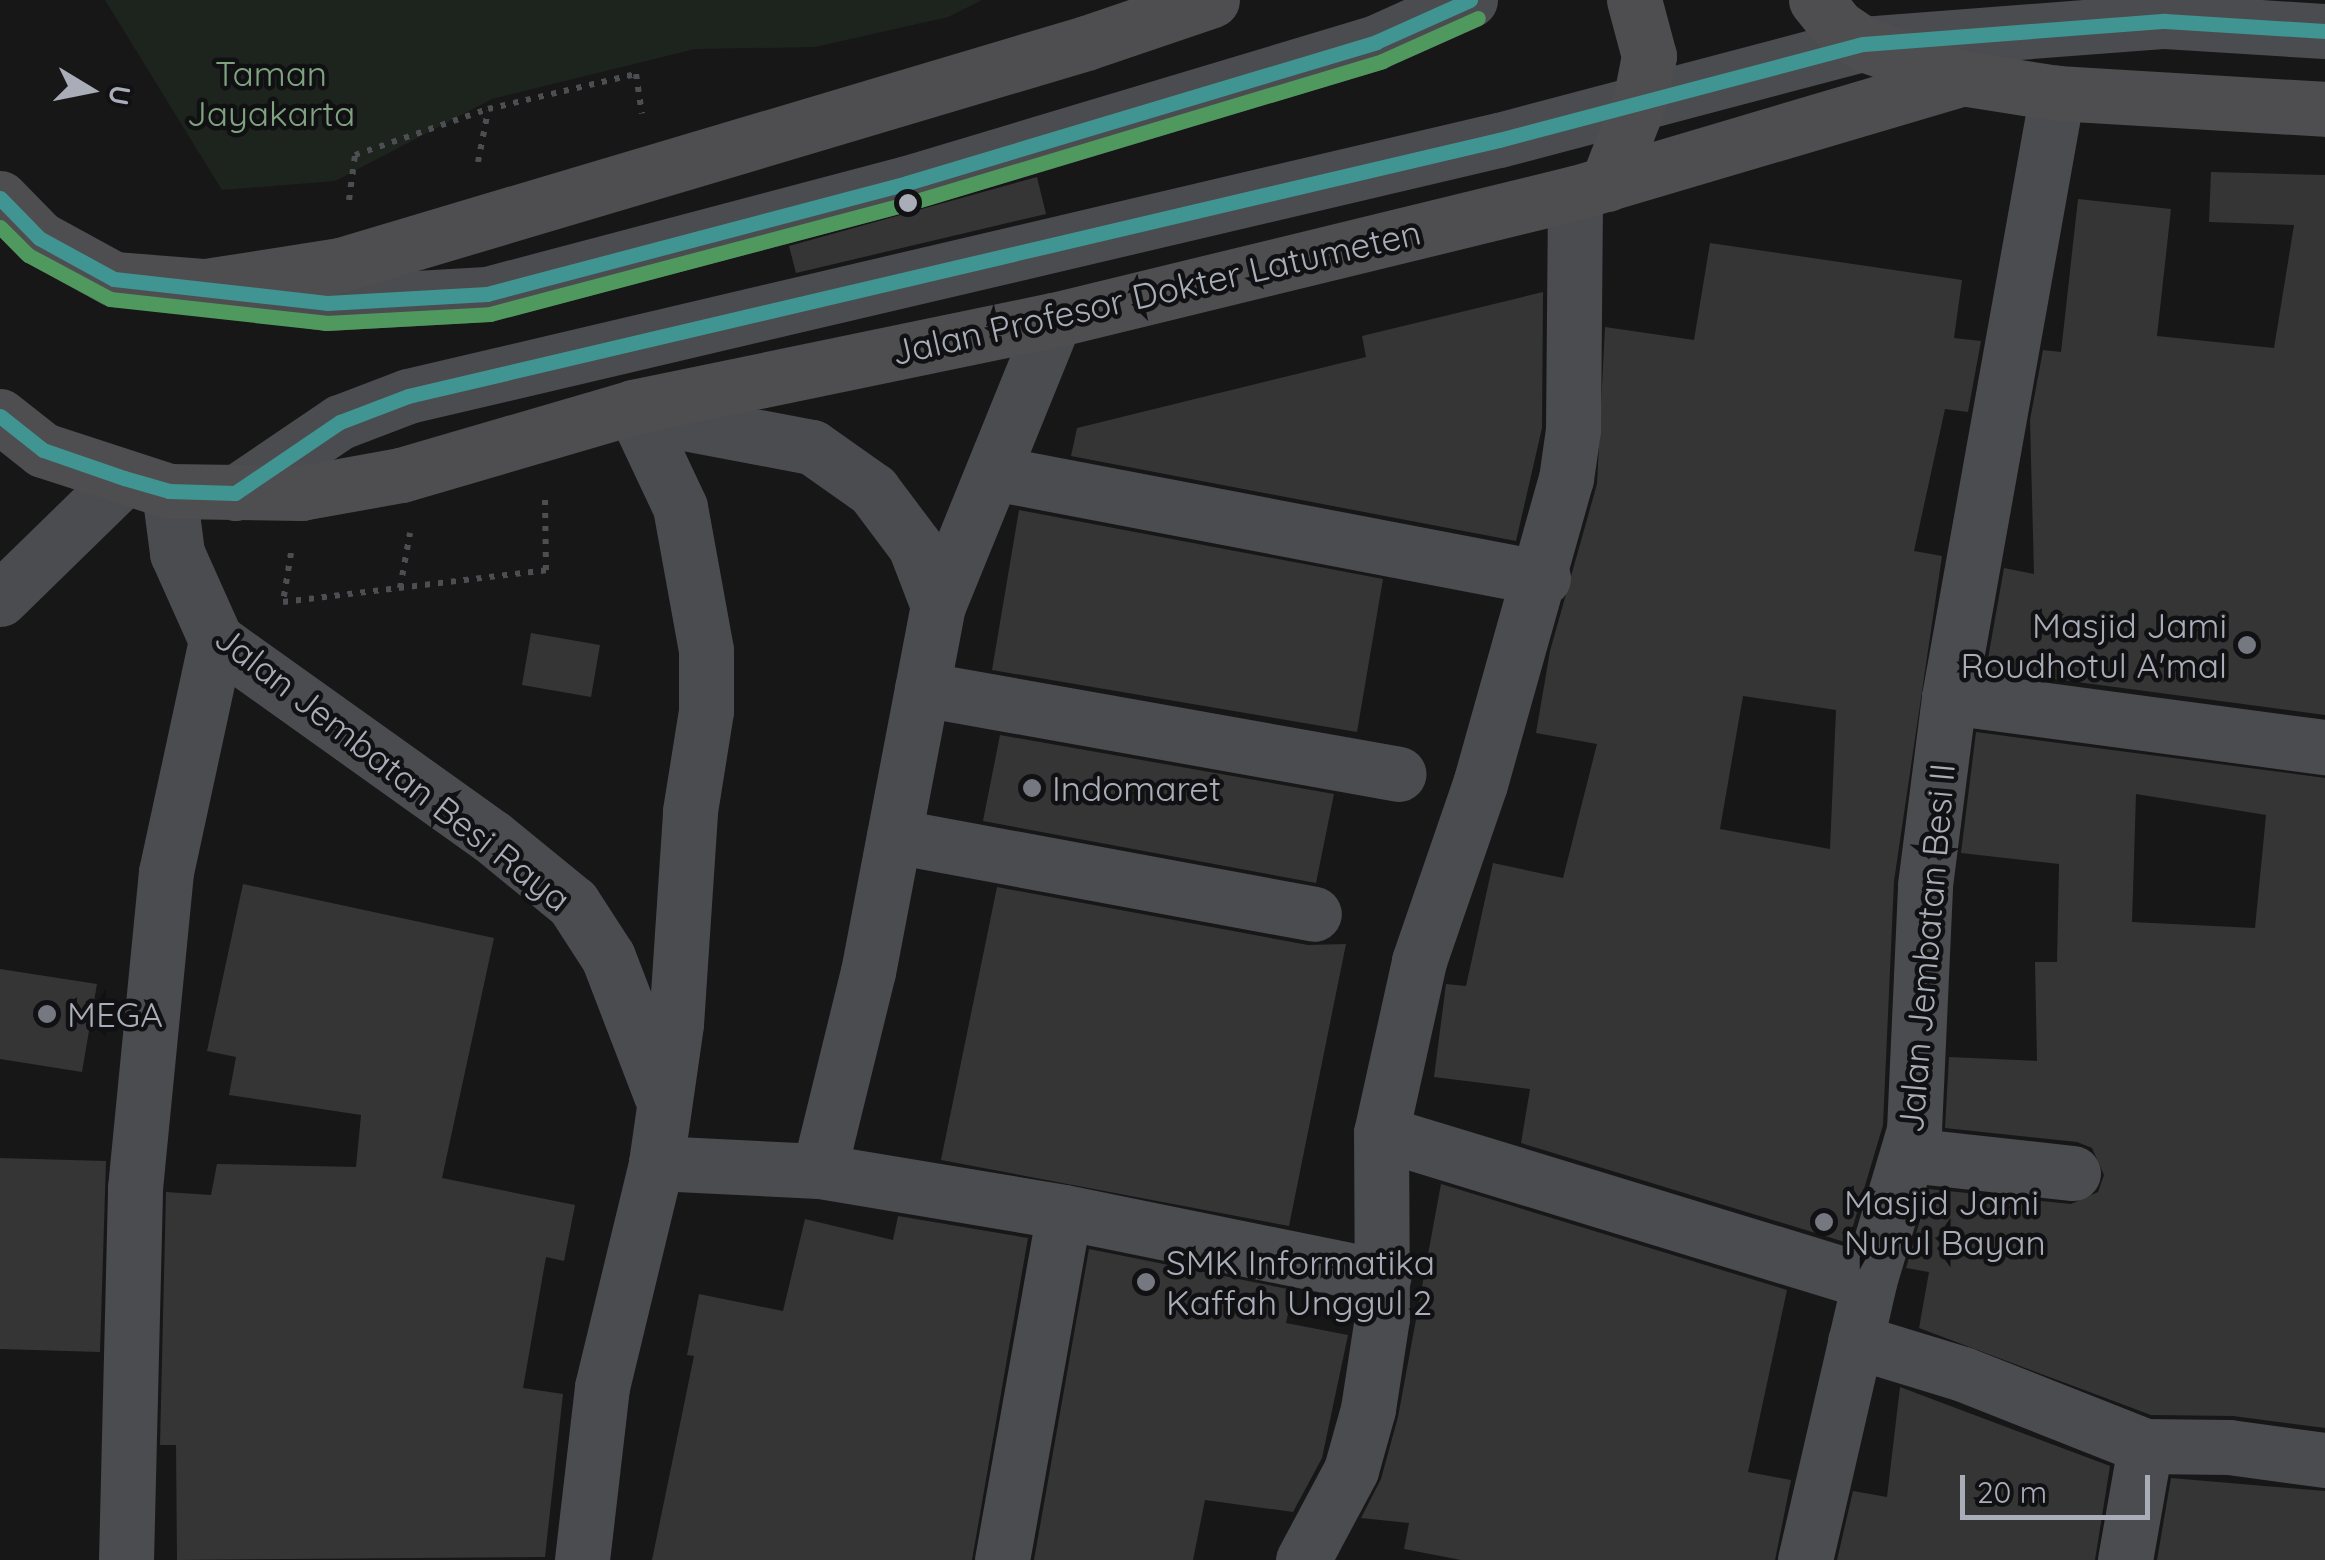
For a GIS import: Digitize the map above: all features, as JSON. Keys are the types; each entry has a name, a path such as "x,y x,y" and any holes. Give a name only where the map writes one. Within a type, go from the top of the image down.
{"highway":[{"path":"0,198 39,238 114,279 206,286 340,265 1086,44 1212,0"},
{"path":"1591,189 1641,98 1650,56 1634,0"},
{"path":"1816,0 1838,27 1864,44 1962,78"},
{"name":"Jalan Profesor Dokter Latumeten","path":"0,416 43,450 146,484 235,493 301,493 402,475 637,411 1054,320 1591,189 1962,78 2057,93 2325,110"}],"street":[{"path":"206,286 327,304 487,294 907,183 1376,42 1470,0"},
{"path":"235,493 340,422 408,396 1499,140 1641,98 1864,44 2145,21 2325,30"},
{"name":"Jalan Jembatan Besi II","path":"1805,1560 1868,1282 1909,1155 1920,1062 1925,885 1949,696 2057,93"},
{"path":"1303,1560 1351,1470 1364,1424 1383,1278 1380,1132 1420,961 1542,578 1573,430 1591,189"},
{"path":"819,1170 894,836 938,606 1054,320"},
{"path":"637,411 812,447 872,490 915,546 938,606"},
{"name":"Jalan Jembatan Besi Raya","path":"582,1560 602,1387 656,1163 661,1094 676,1024 706,650 680,507 637,411"},
{"path":"994,472 1542,578"},
{"path":"0,599 146,484"},
{"name":"Jalan Jembatan Besi Raya","path":"146,484 216,640 490,836 573,904 608,957 661,1094"},
{"path":"126,1560 140,1129 166,872 216,640"},
{"path":"922,689 1398,774"},
{"path":"1949,696 2325,747"},
{"path":"894,836 1314,914"},
{"path":"1380,1132 1868,1282"},
{"path":"1909,1155 2073,1173"},
{"path":"656,1163 819,1170 1064,1212 1383,1278"},
{"path":"1002,1560 1064,1212"},
{"path":"1855,1342 1964,1374 2146,1446 2229,1447 2325,1460"},
{"path":"2125,1560 2146,1446"}],"path":[{"path":"340,265 355,156 451,123 636,74 652,170"},
{"path":"301,493 283,602 546,570 544,435"}],"green space":[{"name":"Taman Jayakarta","path":"105,0 982,0 948,17 815,47 695,49 492,99 335,181 222,190"}],"building":[{"path":"2211,172 2325,175 2325,715 1986,670 2004,568 2034,574 2030,420 2043,350 2061,352 2078,199 2171,209 2157,336 2274,348 2294,225 2209,222"},
{"path":"1037,177 1046,214 796,273 789,246"},
{"path":"1710,243 1962,280 1954,338 1981,341 1968,412 1945,409 1914,551 1942,556 1894,881 1883,1125 1848,1243 1521,1143 1530,1089 1434,1077 1446,984 1466,986 1493,863 1563,878 1597,744 1536,733 1550,651 1597,484 1605,327 1694,340","holes":["1743,696 1836,710 1830,849 1720,829"]},
{"path":"1543,292 1542,428 1516,541 1071,456 1077,428 1366,357 1362,336"},
{"path":"1019,510 1383,579 1357,732 992,670"},
{"path":"531,633 600,645 591,697 522,685"},
{"path":"1976,732 2325,778 2325,1428 2233,1416 2151,1415 1919,1328 1929,1272 1906,1268 1929,1189 2071,1204 2098,1192 2104,1175 2092,1148 2077,1142 1945,1128 1949,1057 2037,1061 2035,962 2057,962 2059,864 1961,853","holes":["2136,794 2266,815 2255,928 2132,922"]},
{"path":"1000,735 1334,794 1316,883 983,821"},
{"path":"243,884 494,938 442,1178 575,1205 564,1261 546,1257 523,1388 563,1394 545,1557 177,1560 176,1445 160,1445 166,1192 211,1195 217,1164 356,1167 361,1115 229,1095 236,1057 207,1051"},
{"path":"997,887 1308,945 1346,944 1289,1226 941,1160"},
{"path":"0,969 97,984 82,1072 0,1059"},
{"path":"0,1158 106,1161 100,1352 0,1349"},
{"path":"1441,1184 1787,1290 1748,1472 1791,1480 1775,1560 1461,1560 1404,1549 1409,1523 1361,1518 1381,1479 1398,1417"},
{"path":"898,1216 1028,1238 972,1560 652,1560 694,1356 687,1355 699,1294 783,1311 805,1219 893,1240"},
{"path":"1089,1249 1293,1290 1286,1323 1348,1335 1322,1458 1293,1512 1205,1500 1193,1560 1034,1560"},
{"path":"1900,1387 2110,1466 2095,1560 1837,1560 1853,1491 1887,1497"},
{"path":"2171,1478 2325,1491 2325,1560 2157,1560"}],"transit line":[{"path":"0,198 39,238 114,279 327,303 487,294 907,183 1376,42 1470,0"},
{"path":"0,227 28,255 110,299 326,323 490,314 913,202 1382,61 1478,18"},
{"path":"0,416 43,450 124,478 169,491 235,493 340,422 408,396 1499,140 1863,44 2165,21 2325,31"}],"place":[{"name":"Masjid Jami Roudhotul A'mal","path":"2247,645"},
{"name":"Indomaret","path":"1032,788"},
{"name":"MEGA","path":"47,1014"},
{"name":"Masjid Jami Nurul Bayan","path":"1824,1222"},
{"name":"SMK Informatika Kaffah Unggul 2","path":"1146,1282"}]}
